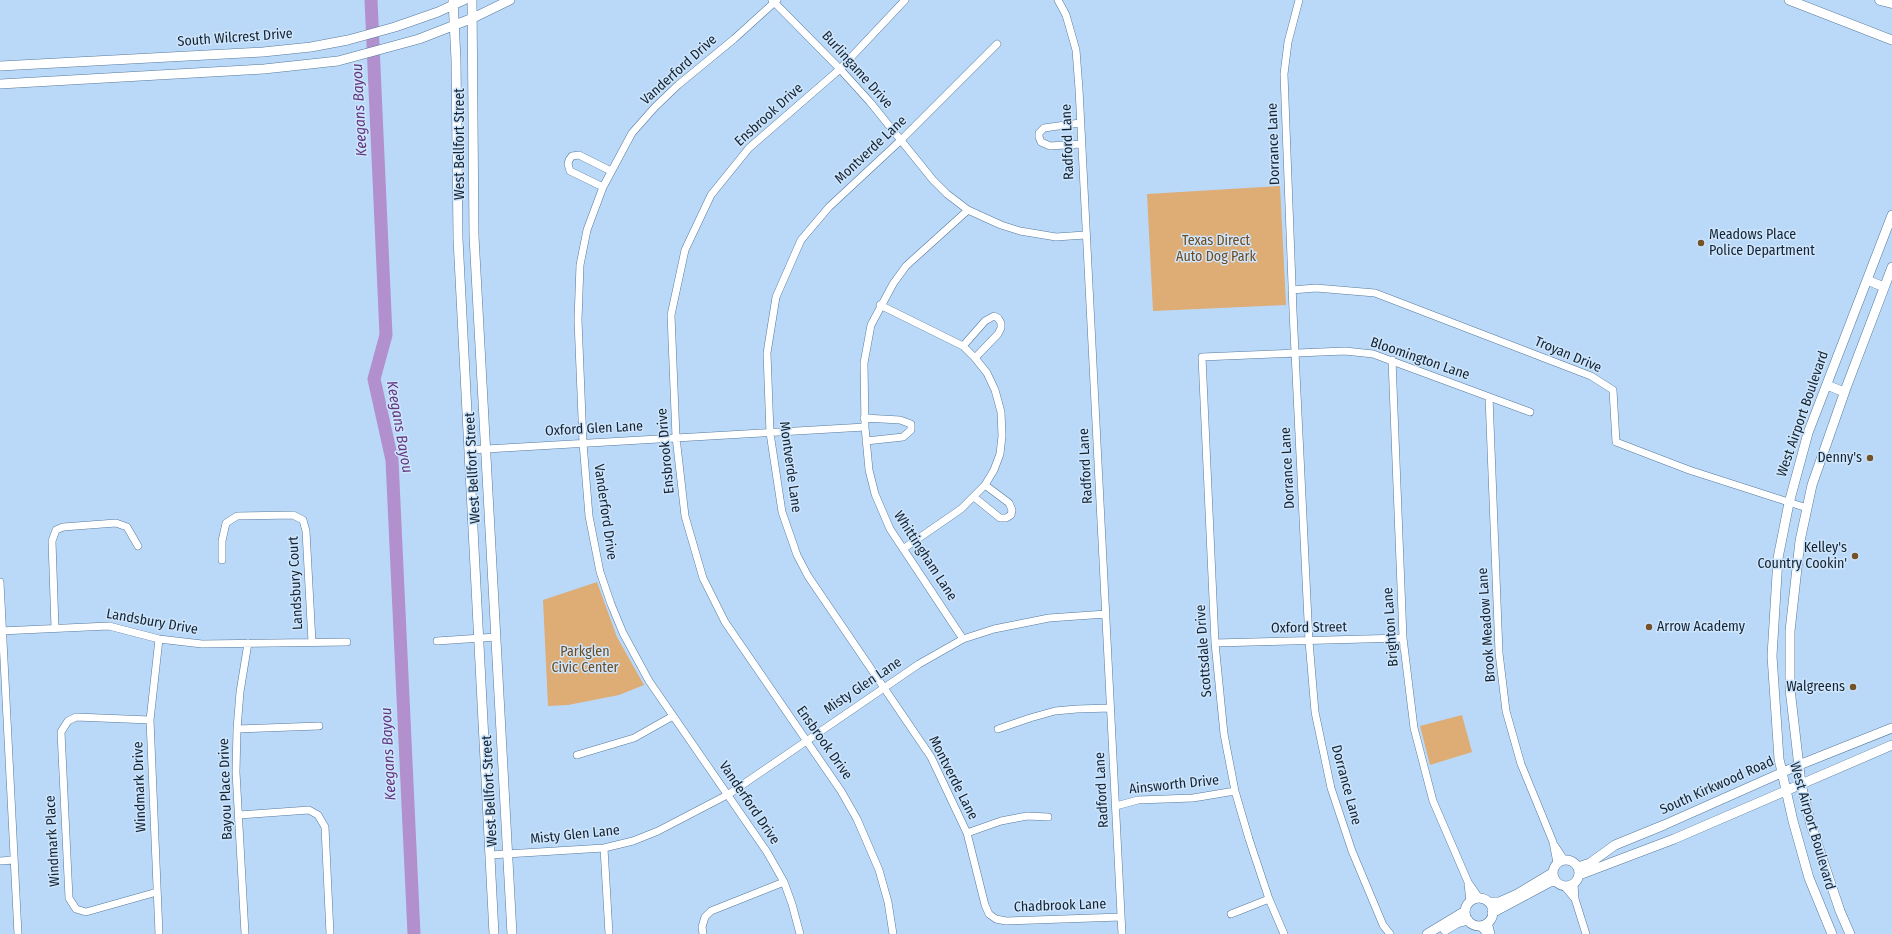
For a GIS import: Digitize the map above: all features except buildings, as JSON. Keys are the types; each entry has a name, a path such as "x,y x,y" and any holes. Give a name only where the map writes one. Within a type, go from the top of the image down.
{"highway":[{"path":"1880,0 1892,3"}],"main road":[{"name":"South Wilcrest Drive","path":"0,66 263,52 311,47 390,28 438,12 453,3 464,0"},
{"name":"West Bellfort Street","path":"472,0 474,236 512,934"},
{"path":"0,84 264,69 316,64 358,56 416,40 473,18 510,0"},
{"path":"1789,0 1892,40"},
{"name":"West Bellfort Street","path":"453,3 458,239 480,638 494,934"},
{"path":"263,52 264,69"},
{"path":"90,61 90,78"},
{"path":"456,130 472,129"},
{"name":"West Airport Boulevard","path":"1832,934 1810,878 1779,759 1772,656 1778,558 1789,503 1808,433 1892,214"},
{"name":"West Airport Boulevard","path":"1850,934 1840,911 1811,825 1801,784 1790,689 1790,631 1800,541 1812,485 1844,392 1892,267"},
{"path":"1867,280 1884,287"},
{"path":"461,300 478,298"},
{"path":"1827,385 1844,392"},
{"path":"1773,631 1790,631"},
{"name":"South Kirkwood Road","path":"1579,871 1615,845 1664,825 1782,772 1892,728"},
{"path":"1554,877 1570,886 1579,871 1674,839 1892,745"},
{"path":"1467,916 1471,924 1484,924 1492,914 1550,882 1554,877 1561,861 1572,861 1579,871"},
{"path":"1439,934 1467,916 1474,900 1499,902 1554,877"},
{"path":"1488,902 1491,906 1492,914"},
{"path":"1427,934 1467,916"}],"street":[{"name":"Ensbrook Drive","path":"893,934 888,902 879,870 868,843 841,791 725,622 703,578 685,516 676,437 672,315 684,250 711,195 749,148 840,69 904,0"},
{"name":"Radford Lane","path":"1058,0 1066,15 1076,50 1085,235 1093,343 1122,934"},
{"name":"Dorrance Lane","path":"1299,0 1288,42 1284,74 1292,290 1309,641 1315,712 1331,788 1352,851 1383,925 1385,934"},
{"name":"Burlingame Drive","path":"774,1 840,69 933,180 947,194 968,210 1001,225 1020,231 1056,236 1085,235"},
{"name":"Vanderford Drive","path":"774,1 678,85 655,107 632,133 603,187 587,230 580,265 578,294 583,443 589,516 602,576 623,634 649,681 729,794 767,852 784,882 800,934"},
{"name":"Montverde Lane","path":"996,44 901,140 829,207 801,240 776,297 767,353 770,433 782,512 797,555 808,576 931,757 966,832 985,905 989,914 1000,920"},
{"path":"1080,123 1044,128 1039,133 1039,137 1045,145 1050,146 1081,144"},
{"path":"603,187 570,171 568,164 569,160 572,156 579,155 612,171"},
{"name":"Whittingham Lane","path":"963,639 890,529 875,494 869,470 864,418 864,363 871,325 880,305 906,266 968,210"},
{"name":"Troyan Drive","path":"1292,290 1316,288 1375,294 1590,376 1613,390 1616,442 1689,470 1807,508"},
{"path":"880,305 962,346 975,358 987,373 996,390 1001,412 1002,436 1000,454 986,485 961,509 903,550"},
{"path":"962,346 985,320 994,316 998,318 1001,323 1001,328 998,334 975,358"},
{"name":"Bloomington Lane","path":"1202,357 1345,351 1373,354 1530,412"},
{"name":"Scottsdale Drive","path":"1202,357 1215,643 1224,734 1235,791 1249,839 1269,900 1284,934"},
{"name":"Brighton Lane","path":"1392,360 1403,638 1414,728 1433,801 1468,882 1474,900"},
{"name":"Brook Meadow Lane","path":"1489,397 1499,653 1506,711 1521,764 1561,861"},
{"path":"864,418 900,420 912,424 912,430 903,437 866,441"},
{"name":"Oxford Glen Lane","path":"470,450 865,427"},
{"path":"974,497 1000,518 1006,518 1011,515 1012,510 1010,504 986,485"},
{"name":"Landsbury Court","path":"222,560 222,541 226,523 237,516 293,515 303,520 306,531 312,642"},
{"path":"55,628 52,541 56,530 63,527 116,523 127,527 138,546"},
{"path":"0,582 1,631 18,934"},
{"name":"Misty Glen Lane","path":"490,855 604,848 633,841 658,831 729,794 884,687 919,664 963,639 994,629 1049,618 1106,614"},
{"name":"Landsbury Drive","path":"1,631 109,626 158,639 202,644 348,642"},
{"path":"438,641 496,637"},
{"name":"Oxford Street","path":"1215,643 1403,638"},
{"name":"Windmark Drive","path":"158,639 150,720 159,934"},
{"name":"Bayou Place Drive","path":"245,934 236,772 240,692 248,643"},
{"path":"998,729 1055,712 1077,709 1110,708"},
{"path":"577,755 634,738 673,716"},
{"name":"Windmark Place","path":"150,720 76,717 68,721 61,732 69,898 76,909 86,912 157,892"},
{"path":"237,730 319,726"},
{"name":"Ainsworth Drive","path":"1116,806 1138,800 1193,798 1235,791"},
{"path":"239,815 309,810 318,815 325,827 330,934"},
{"path":"966,832 1001,821 1027,816 1048,816"},
{"path":"604,848 609,934"},
{"path":"0,861 14,860"},
{"path":"703,934 702,927 705,917 711,911 784,882"},
{"path":"1570,886 1586,934"},
{"path":"1231,914 1269,900"},
{"name":"Chadbrook Lane","path":"1000,920 1121,917"},
{"path":"1484,924 1486,934"},
{"path":"1484,924 1491,934"},
{"name":"Dorrance Lane","path":"1383,925 1390,934"}],"green space":[{"name":"Texas Direct Auto Dog Park","path":"1280,186 1286,305 1153,311 1147,194"},
{"name":"Parkglen Civic Center","path":"597,582 617,637 644,685 619,695 568,705 548,706 543,600"},
{"path":"1462,715 1472,752 1430,765 1420,726"}],"waterway":[{"name":"Keegans Bayou","path":"371,0 386,335 374,379 392,460 414,934"}],"place":[{"name":"Meadows Place Police Department","path":"1701,243"},
{"name":"Denny's","path":"1870,458"},
{"name":"Kelley's Country Cookin'","path":"1855,556"},
{"name":"Arrow Academy","path":"1649,627"},
{"name":"Walgreens","path":"1853,687"}]}
